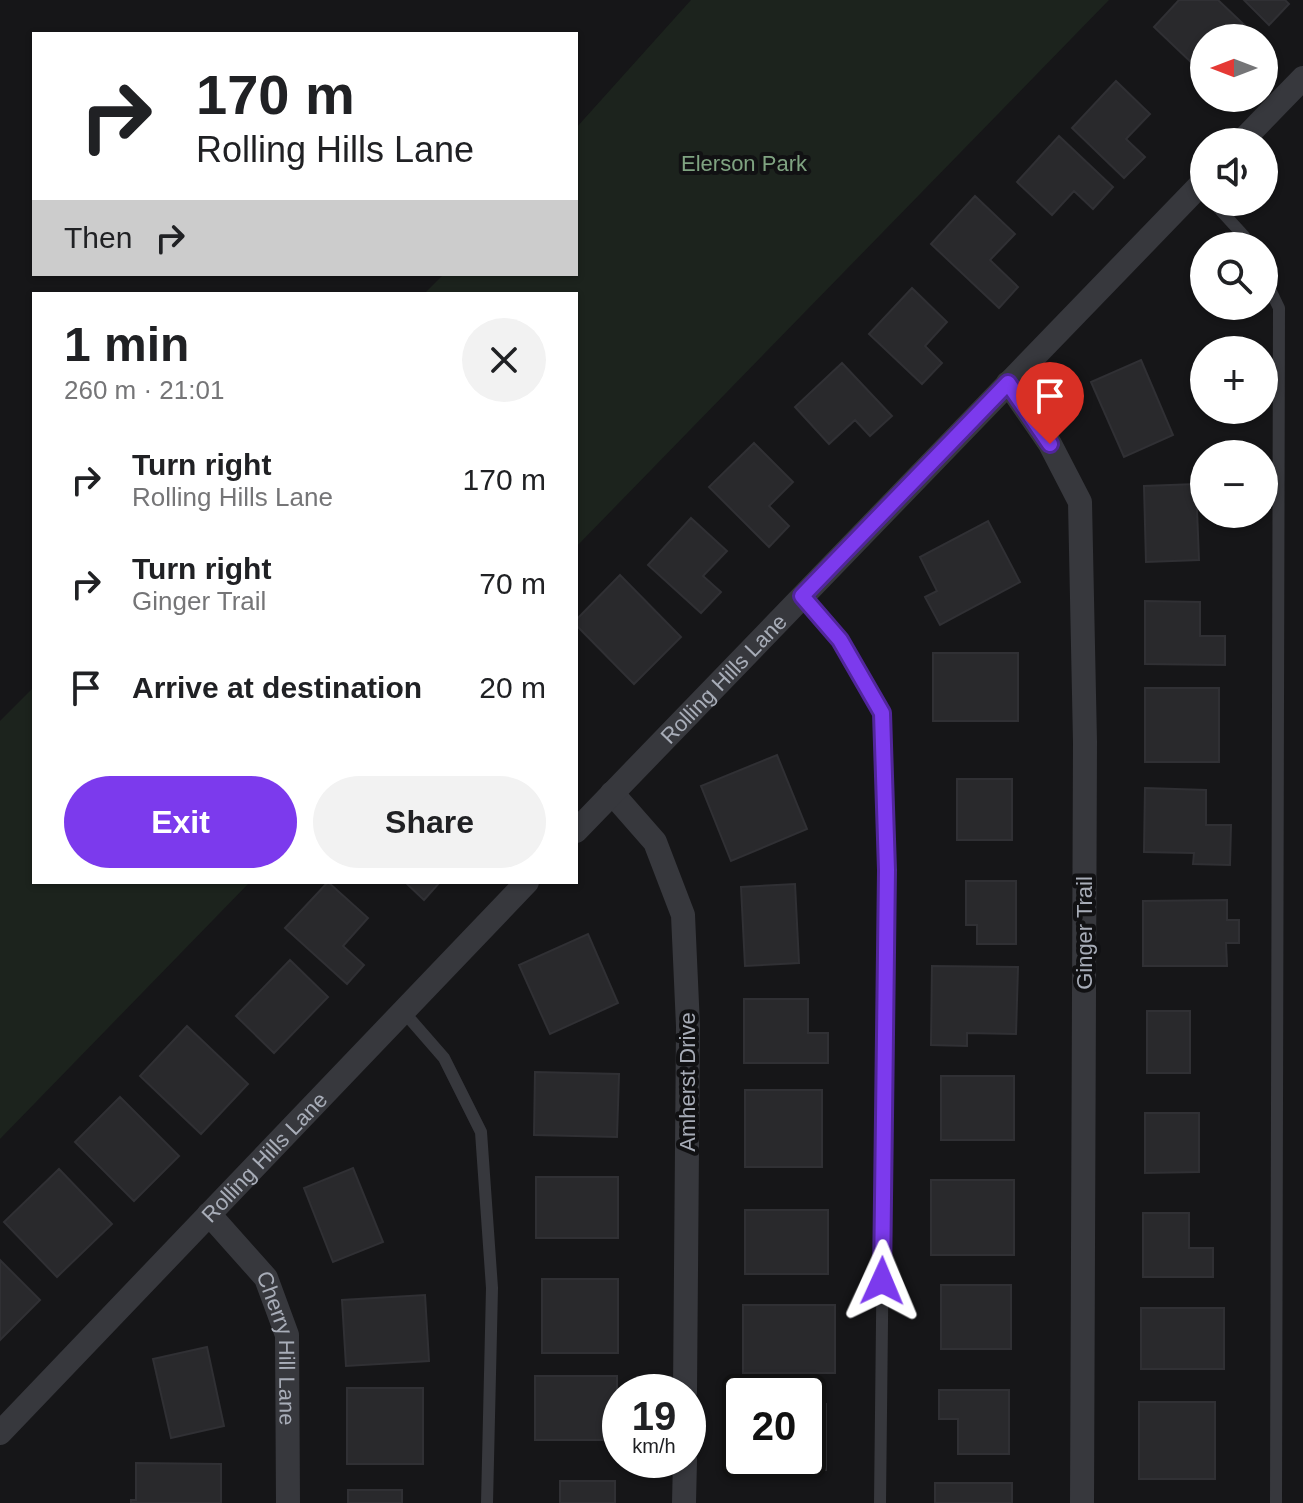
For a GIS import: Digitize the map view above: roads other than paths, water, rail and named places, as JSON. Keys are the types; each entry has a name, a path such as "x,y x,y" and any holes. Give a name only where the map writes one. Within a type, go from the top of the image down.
{"street":[{"path":"1255,128 1303,78"},
{"name":"Rolling Hills Lane","path":"578,829 1008,383 1190,205"},
{"name":"Ginger Trail","path":"1008,383 1050,444 1080,502 1085,742 1082,1503"},
{"name":"Amherst Drive","path":"612,793 655,842 683,915 688,1026 685,1374"},
{"name":"Rolling Hills Lane","path":"0,1433 525,884"},
{"name":"Cherry Hill Lane","path":"209,1214 266,1278 287,1335 288,1503"},
{"path":"684,1503 685,1478"}],"lane":[{"path":"1227,216 1241,232"},
{"path":"1276,1503 1278,306"},
{"path":"802,596 840,640 882,713 887,870 880,1503"},
{"path":"403,1011 444,1058 481,1132 492,1288 487,1503"}],"park label":[{"name":"Elerson Park","path":"744,163"}]}
